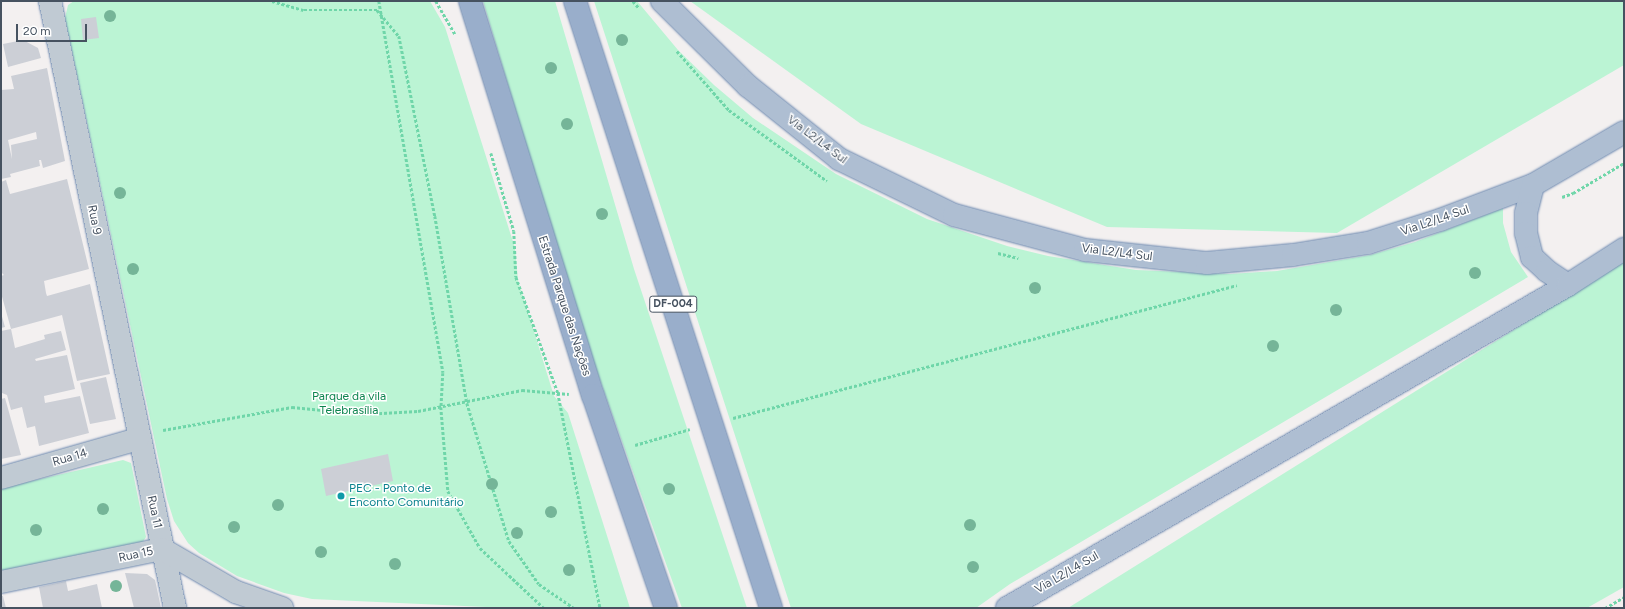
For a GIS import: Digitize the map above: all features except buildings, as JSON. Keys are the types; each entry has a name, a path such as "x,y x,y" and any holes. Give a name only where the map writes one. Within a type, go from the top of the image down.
{"highway":[{"name":"Estrada Parque das Nações","path":"470,1 593,395 666,608"},
{"name":"DF-004","path":"575,1 771,608"}],"main road":[{"name":"Via L2/L4 Sul","path":"662,1 748,86 839,159 954,215 1085,250 1207,263 1293,255 1368,243 1440,220 1533,185 1624,132"},
{"path":"1533,185 1528,206 1526,233 1532,257 1547,271 1568,285"},
{"name":"Via L2/L4 Sul","path":"1007,608 1568,285 1624,249"}],"street":[{"name":"Rua 9","path":"50,1 138,439"},
{"name":"Rua 14","path":"1,478 138,439"},
{"name":"Rua 11","path":"138,439 175,608"},
{"name":"Rua 15","path":"1,582 162,549 236,592 282,608"}],"path":[{"path":"272,1 304,10 377,10 399,36 435,216 467,403 509,541 539,584 574,608"},
{"path":"379,1 443,373 441,407 448,491 480,548 544,608"},
{"path":"436,1 458,39"},
{"path":"490,150 514,231 516,277 558,393 600,608"},
{"path":"1528,206 1573,193 1624,162"},
{"path":"612,451 1241,284"},
{"path":"138,439 153,432 292,407 364,414 441,407 467,403 522,390 593,395"},
{"path":"1605,608 1624,597"}],"green space":[{"name":"Parque da vila Telebrasília","path":"74,1 430,1 445,27 515,248 518,280 554,396 568,413 630,608 508,608 312,599 284,593 237,576 199,553 188,543 174,521 167,499 65,18 68,5"},
{"path":"483,1 555,1 634,269 747,608 682,608 578,319"},
{"path":"594,1 637,1 678,50 714,85 753,118 836,174 927,219 1007,246 1048,256 1136,270 1230,274 1277,271 1370,255 1415,242 1503,208 1503,223 1511,252 1528,277 1010,584 976,608 791,608"},
{"path":"690,1 1624,1 1624,65 1337,233 1107,227 861,124"},
{"path":"1624,261 1624,587 1587,608 1068,608"},
{"path":"123,460 131,463 146,537 142,543 1,571 1,488"}],"place":[{"name":"PEC - Ponto de Enconto Comunitário","path":"341,496"}]}
